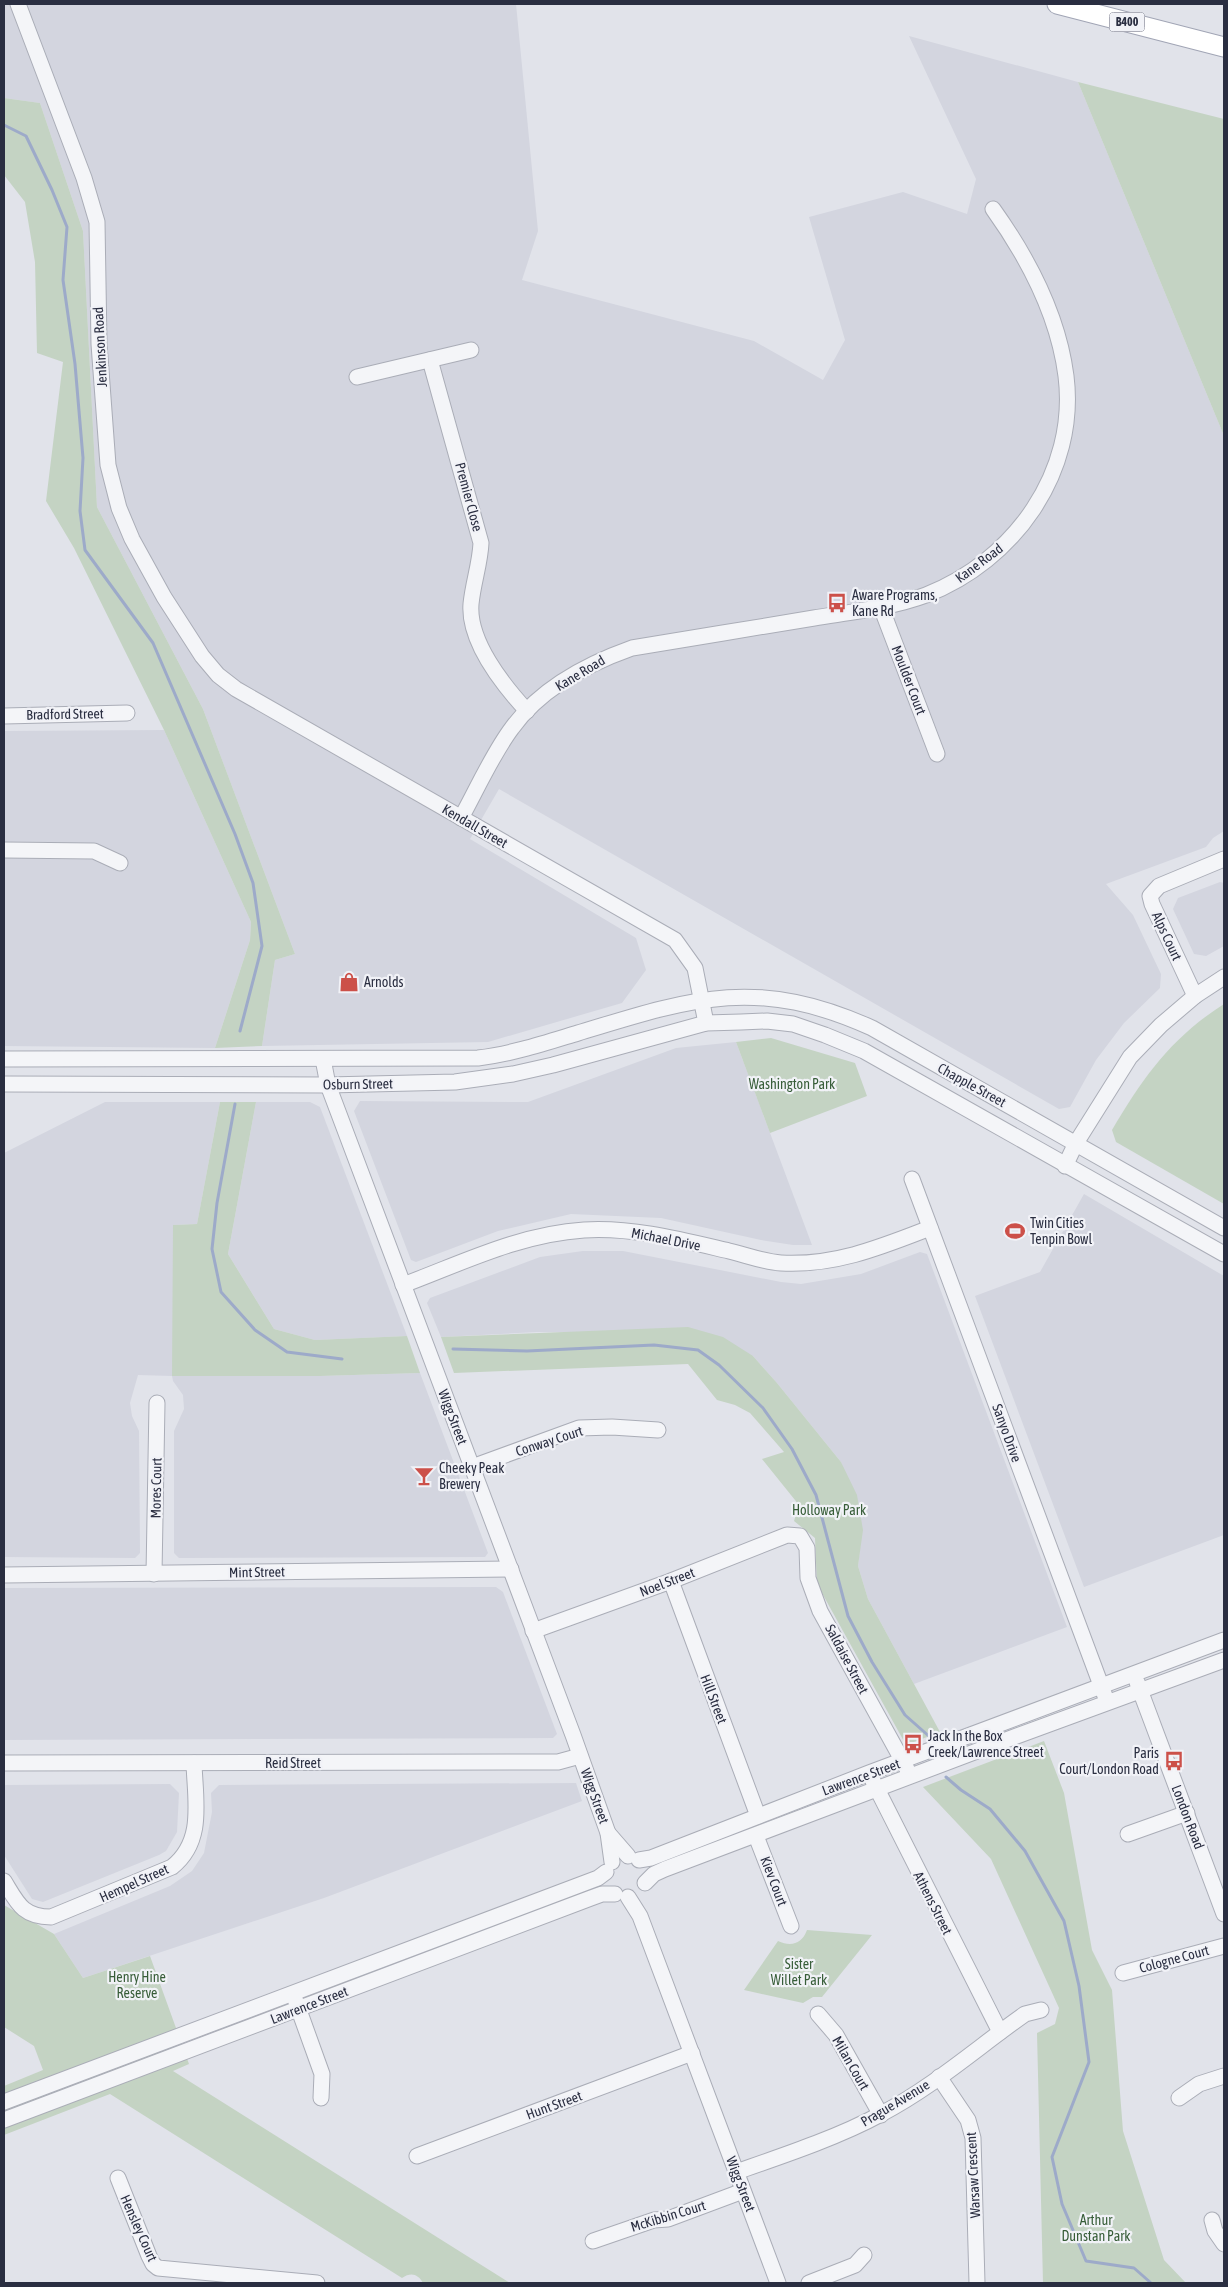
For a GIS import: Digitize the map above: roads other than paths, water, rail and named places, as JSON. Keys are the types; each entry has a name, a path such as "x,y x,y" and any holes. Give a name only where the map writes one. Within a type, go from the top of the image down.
{"main road":[{"name":"B400","path":"1057,4 1224,48"}],"street":[{"name":"Jenkinson Road","path":"18,4 84,178 97,222 99,344 108,465 112,487 132,539 164,597 202,656 218,675"},
{"name":"Kane Road","path":"461,818 512,728 527,711 570,676 600,659 632,648 881,607 925,595 956,581 977,568 1012,538 1038,504 1055,466 1061,446 1067,397 1066,376 1056,330 1029,264 1014,238 993,209"},
{"path":"357,377 471,350"},
{"name":"Premier Close","path":"430,360 481,543 480,562 471,603 473,627 504,686 527,711"},
{"name":"Moulder Court","path":"881,607 937,754"},
{"name":"Kendall Street","path":"218,675 236,689 675,940 695,968 706,1023"},
{"name":"Bradford Street","path":"4,716 127,713"},
{"path":"4,850 94,851 120,863"},
{"name":"Alps Court","path":"1195,996 1150,896 1159,886 1224,859"},
{"path":"1065,1166 1076,1143 1130,1057 1161,1025 1195,996 1224,977"},
{"name":"Chapple Street","path":"702,1000 762,996 781,998 830,1011 872,1028 1224,1228"},
{"name":"Osburn Street","path":"4,1059 453,1060 490,1056 541,1044 674,1004 702,1000"},
{"name":"Chapple Street","path":"706,1023 767,1021 793,1024 864,1051 1224,1254"},
{"name":"Osburn Street","path":"4,1084 328,1085 455,1082 513,1074 706,1023"},
{"name":"Wigg Street","path":"323,1059 328,1085 608,1832 609,1867"},
{"name":"Sanyo Drive","path":"912,1179 1107,1703"},
{"name":"Michael Drive","path":"404,1285 517,1242 551,1234 585,1230 620,1230 654,1235 779,1263 817,1263 851,1257 930,1228"},
{"name":"Mores Court","path":"154,1574 157,1403"},
{"name":"Conway Court","path":"472,1467 579,1428 612,1427 658,1430"},
{"name":"Noel Street","path":"533,1631 671,1581 787,1535 800,1536"},
{"name":"Saldaise Street","path":"800,1536 807,1548 808,1578 820,1611 910,1776"},
{"name":"Mint Street","path":"4,1575 511,1569"},
{"name":"Hill Street","path":"671,1581 758,1816"},
{"name":"Lawrence Street","path":"633,1858 651,1858 869,1773 1224,1640"},
{"name":"Lawrence Street","path":"4,2120 602,1894 632,1891 654,1874 665,1869 1224,1660"},
{"name":"London Road","path":"1134,1674 1224,1914"},
{"name":"Reid Street","path":"4,1763 558,1762 580,1756"},
{"name":"Hempel Street","path":"4,1880 23,1910 35,1916 51,1917 172,1867 182,1859 193,1840 196,1820 194,1763"},
{"name":"Athens Street","path":"869,1773 1000,2032"},
{"path":"1128,1834 1187,1814"},
{"name":"Wigg Street","path":"608,1832 633,1858"},
{"name":"Kiev Court","path":"756,1836 791,1926"},
{"path":"622,1856 633,1858 646,1870 632,1891 607,1884 609,1867 622,1856"},
{"name":"Lawrence Street","path":"4,2102 598,1878 609,1867"},
{"name":"Wigg Street","path":"632,1891 777,2283"},
{"path":"451,1932 458,1948"},
{"name":"Cologne Court","path":"1123,1972 1224,1946"},
{"path":"292,1992 322,2074 321,2098"},
{"name":"Prague Avenue","path":"736,2172 856,2126 881,2114 909,2098 1025,2014 1041,2010"},
{"name":"Milan Court","path":"818,2014 836,2035 881,2114"},
{"name":"Hunt Street","path":"417,2156 692,2053"},
{"path":"86,2070 93,2087"},
{"name":"Warsaw Crescent","path":"939,2076 961,2108 974,2138 977,2283"},
{"path":"1179,2098 1199,2084 1224,2076"},
{"name":"Hensley Court","path":"118,2178 149,2256 156,2266 163,2269 282,2282 317,2283"},
{"name":"McKibbin Court","path":"593,2241 654,2220 668,2218 743,2191"},
{"path":"1212,2220 1215,2231 1224,2244"},
{"path":"809,2283 855,2265 864,2256"}],"waterway":[{"path":"4,125 26,136 52,190 67,227 63,280 75,364 83,458 80,511 85,550 153,643 235,834 253,883 262,946 240,1031"},
{"path":"235,1104 217,1203 212,1249 221,1292 255,1330 287,1352 342,1359"},
{"path":"453,1349 527,1351 654,1345 698,1350 719,1365 763,1408 792,1449 816,1495 848,1616 872,1662 905,1715 931,1738"},
{"path":"946,1777 961,1790 990,1809 1025,1851 1064,1921 1079,1986 1089,2062 1052,2157 1062,2204 1086,2261 1134,2268 1151,2283"}],"place":[{"name":"Aware Programs, Kane Rd","path":"837,603"},
{"name":"Arnolds","path":"349,982"},
{"name":"Twin Cities Tenpin Bowl","path":"1015,1231"},
{"name":"Cheeky Peak Brewery","path":"424,1476"},
{"name":"Jack In the Box Creek/Lawrence Street","path":"913,1744"},
{"name":"Paris Court/London Road","path":"1174,1761"}],"park label":[{"name":"Washington Park","path":"792,1084"},
{"name":"Holloway Park","path":"829,1510"},
{"name":"Sister Willet Park","path":"799,1972"},
{"name":"Henry Hine Reserve","path":"137,1985"},
{"name":"Arthur Dunstan Park","path":"1096,2228"}]}
